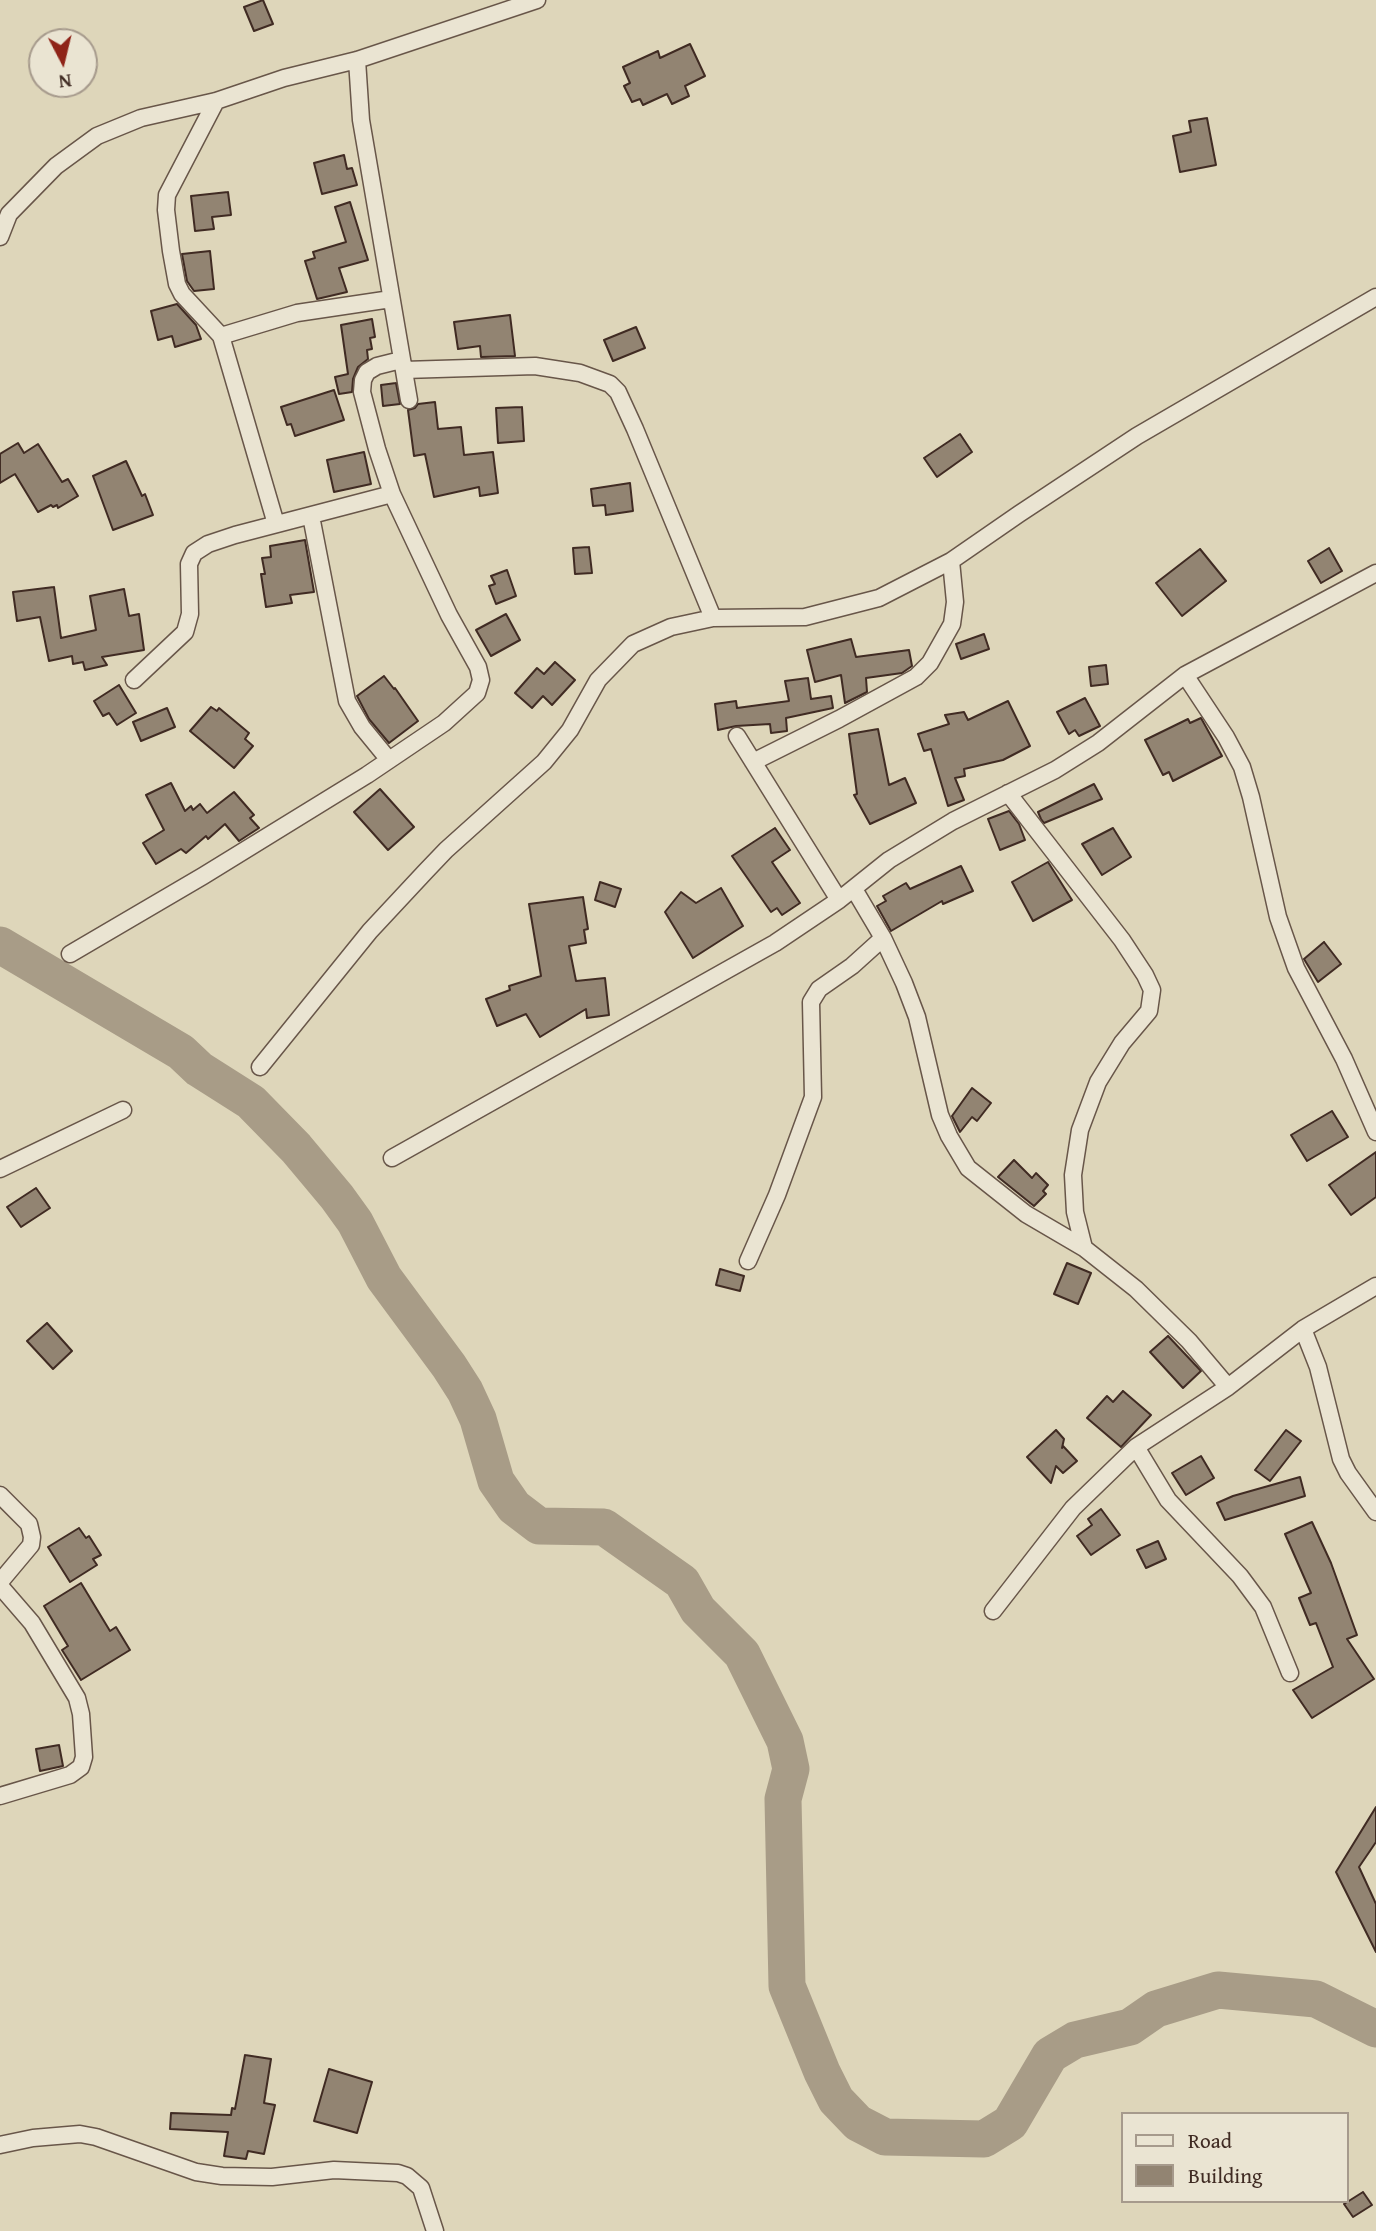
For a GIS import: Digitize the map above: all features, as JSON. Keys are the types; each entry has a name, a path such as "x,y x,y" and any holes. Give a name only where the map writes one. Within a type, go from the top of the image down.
{"street":[{"path":"0,237 9,214 56,166 97,136 141,117 216,101 284,78 357,60 537,0"},
{"path":"357,60 361,120 409,400"},
{"path":"216,101 172,184 167,195 166,210 177,285 186,300 221,336 276,524"},
{"path":"260,1067 370,931 446,850 544,762 570,730 598,680 633,644 671,627 713,618 805,617 879,598 951,561 1137,436 1376,297"},
{"path":"221,336 297,313 391,299"},
{"path":"70,954 203,876 389,760 454,714 477,693 481,680 478,667 449,615 392,494 377,449 362,386 367,372 371,369 403,365 535,366 580,373 610,384 618,393 635,429 713,618"},
{"path":"134,680 185,632 190,614 188,564 194,552 208,544 276,524 392,494"},
{"path":"311,516 347,701 362,727 389,760"},
{"path":"753,762 916,677 930,663 952,624 955,602 951,561"},
{"path":"392,1158 775,943 839,900 889,860 953,821 1055,770 1098,743 1185,675 1376,573"},
{"path":"1185,675 1226,737 1241,767 1278,917 1296,968 1345,1059 1376,1132"},
{"path":"737,736 839,900"},
{"path":"1007,793 1122,940 1152,990 1149,1011 1122,1043 1098,1082 1080,1130 1073,1175 1075,1212 1084,1248"},
{"path":"854,889 883,938 917,1017 940,1115 968,1168 1026,1214 1084,1248 1136,1289 1189,1341 1228,1387"},
{"path":"748,1261 777,1195 813,1097 811,1002 819,989 852,966 883,938"},
{"path":"0,1169 123,1110"},
{"path":"993,1611 1073,1508 1136,1447 1228,1387 1303,1329 1376,1286"},
{"path":"1303,1329 1318,1367 1341,1459 1348,1474 1376,1512"},
{"path":"1136,1447 1168,1500 1240,1576 1263,1607 1290,1674"},
{"path":"0,1495 29,1524 33,1537 31,1545 0,1584 32,1623 77,1698 81,1714 84,1758 81,1767 70,1775 0,1796"},
{"path":"0,2145 33,2138 80,2134 123,2145 195,2172 222,2176 272,2177 334,2170 398,2172 421,2188 435,2231"}],"building":[{"path":"263,0 273,24 254,31 244,7"},
{"path":"690,44 705,76 685,86 689,96 672,104 667,94 643,105 640,99 632,102 624,86 630,83 623,67 658,51 660,58"},
{"path":"1207,118 1216,165 1180,172 1173,136 1191,132 1189,121"},
{"path":"344,155 347,169 352,168 357,185 322,194 314,163"},
{"path":"228,192 231,215 212,217 214,229 195,231 191,196"},
{"path":"350,202 368,260 339,268 347,292 317,299 305,261 315,258 313,252 346,242 335,207"},
{"path":"210,251 214,289 194,291 187,281 182,254"},
{"path":"177,304 196,325 201,339 175,347 172,336 158,340 151,311"},
{"path":"510,315 515,356 481,357 480,346 458,349 454,322"},
{"path":"372,319 375,337 370,338 372,349 367,350 368,359 358,367 352,392 339,394 335,377 348,374 341,325"},
{"path":"636,327 645,348 613,361 604,340"},
{"path":"396,383 400,404 383,406 381,385"},
{"path":"334,390 344,420 295,436 291,424 287,425 281,407"},
{"path":"435,402 438,429 461,427 464,455 493,452 498,493 480,496 479,487 434,497 425,454 414,456 408,410 418,404"},
{"path":"522,407 524,441 498,443 496,408"},
{"path":"960,434 972,452 937,477 924,458"},
{"path":"18,443 24,453 38,444 62,482 68,479 78,496 58,508 57,505 51,505 38,512 15,474 0,483 0,454"},
{"path":"364,452 371,484 334,492 327,460"},
{"path":"126,461 142,496 145,494 153,515 113,530 93,476"},
{"path":"630,483 633,511 606,515 605,505 593,506 591,489"},
{"path":"305,540 314,592 290,595 292,603 266,607 261,574 265,574 262,558 271,557 270,546"},
{"path":"589,547 592,573 575,574 573,548"},
{"path":"1329,548 1342,571 1321,583 1308,561"},
{"path":"1200,549 1226,581 1182,616 1156,583"},
{"path":"507,570 516,596 496,604 489,586 495,584 491,576"},
{"path":"54,587 61,638 96,630 90,596 124,589 129,616 139,614 144,650 102,657 107,665 85,670 83,662 73,664 72,656 49,661 40,617 17,621 13,592"},
{"path":"506,614 520,640 491,656 476,630"},
{"path":"984,634 989,649 961,659 956,644"},
{"path":"851,639 856,657 909,650 912,666 902,673 866,678 867,692 845,703 841,675 815,682 807,650"},
{"path":"555,662 575,680 552,705 543,696 532,708 515,693 537,668 544,674"},
{"path":"1106,665 1108,684 1091,686 1089,667"},
{"path":"384,676 418,721 389,743 369,719 357,696"},
{"path":"808,678 811,699 831,696 833,708 786,718 787,731 771,733 770,724 718,730 715,704 736,701 737,708 789,701 785,681"},
{"path":"119,685 136,713 117,725 109,713 103,716 94,701"},
{"path":"1085,698 1100,726 1079,736 1075,730 1069,734 1057,712"},
{"path":"1008,701 1030,746 1003,760 964,769 965,776 955,778 964,800 948,806 931,749 924,751 918,734 949,724 945,715 964,712 968,720"},
{"path":"211,707 217,711 219,708 249,733 245,739 253,746 234,768 190,731"},
{"path":"167,708 175,727 141,741 133,722"},
{"path":"1201,718 1222,756 1173,781 1169,772 1163,775 1145,740 1188,719 1190,723"},
{"path":"878,729 889,785 905,778 916,803 870,824 854,795 857,794 849,734"},
{"path":"171,783 185,811 191,806 193,810 200,804 207,813 234,792 254,815 250,818 259,828 239,841 225,824 186,853 181,849 156,864 143,843 164,830 146,795"},
{"path":"1094,784 1102,799 1044,823 1041,819 1038,812"},
{"path":"380,789 414,827 388,850 354,812"},
{"path":"1009,811 1019,824 1025,840 1000,850 988,819"},
{"path":"775,828 790,850 772,862 800,903 782,915 777,908 771,912 732,856"},
{"path":"1113,828 1131,857 1102,875 1082,844"},
{"path":"1048,862 1072,900 1033,921 1012,882"},
{"path":"961,866 973,891 943,904 942,901 891,931 877,906 886,901 883,896 906,883 910,889"},
{"path":"600,882 621,889 615,907 595,900"},
{"path":"721,888 743,926 693,958 665,912 681,892 696,903"},
{"path":"583,897 588,929 584,930 586,943 569,946 576,981 605,978 609,1015 587,1018 586,1009 540,1037 526,1014 497,1026 486,999 510,990 509,986 541,976 529,904"},
{"path":"1324,942 1341,964 1318,982 1304,959"},
{"path":"972,1088 991,1103 977,1121 972,1117 960,1132 952,1116"},
{"path":"1332,1111 1348,1137 1307,1161 1291,1135"},
{"path":"1376,1152 1376,1197 1351,1215 1329,1185"},
{"path":"1014,1160 1032,1178 1036,1173 1048,1185 1043,1191 1046,1194 1034,1206 998,1177"},
{"path":"36,1188 50,1208 21,1227 7,1207"},
{"path":"1067,1263 1091,1273 1078,1304 1054,1294"},
{"path":"720,1269 744,1276 740,1291 716,1285"},
{"path":"47,1323 72,1351 53,1369 27,1341"},
{"path":"1168,1336 1201,1371 1183,1388 1150,1352"},
{"path":"1123,1391 1151,1415 1121,1447 1087,1418 1107,1396 1113,1402"},
{"path":"1056,1430 1064,1439 1062,1448 1063,1446 1077,1461 1063,1473 1056,1466 1051,1483 1027,1457"},
{"path":"1286,1430 1301,1441 1270,1481 1255,1470"},
{"path":"1201,1456 1214,1478 1186,1495 1172,1473"},
{"path":"1300,1477 1305,1496 1225,1520 1217,1503 1233,1496"},
{"path":"1101,1509 1120,1535 1091,1555 1077,1536 1092,1525 1088,1519"},
{"path":"1312,1522 1331,1563 1357,1635 1347,1639 1374,1679 1312,1718 1293,1690 1333,1667 1316,1623 1310,1625 1299,1598 1311,1593 1285,1534"},
{"path":"79,1528 86,1538 89,1536 101,1555 93,1559 97,1565 70,1582 48,1547"},
{"path":"1158,1541 1166,1559 1146,1568 1137,1550"},
{"path":"81,1583 110,1631 116,1627 130,1650 81,1680 62,1650 68,1646 44,1606"},
{"path":"59,1745 63,1766 40,1771 36,1749"},
{"path":"1376,1807 1376,1842 1359,1867 1376,1904 1376,1952 1336,1872"},
{"path":"245,2055 271,2059 264,2103 275,2105 264,2154 248,2151 246,2159 224,2156 228,2132 170,2129 171,2113 231,2115 232,2108 235,2109"},
{"path":"329,2069 372,2082 357,2133 314,2121"},
{"path":"1363,2192 1372,2205 1353,2217 1344,2204"}],"waterway":[{"path":"0,945 181,1052 199,1069 251,1102 296,1148 337,1197 355,1222 384,1278 449,1366 478,1419 496,1481 514,1507 539,1526 604,1527 682,1582 698,1610 742,1654 785,1741 791,1769 783,1799 787,1986 836,2100 858,2123 885,2137 984,2139 1010,2123 1050,2055 1075,2040 1130,2027 1156,2009 1218,1990 1316,1999 1376,2029"}]}
